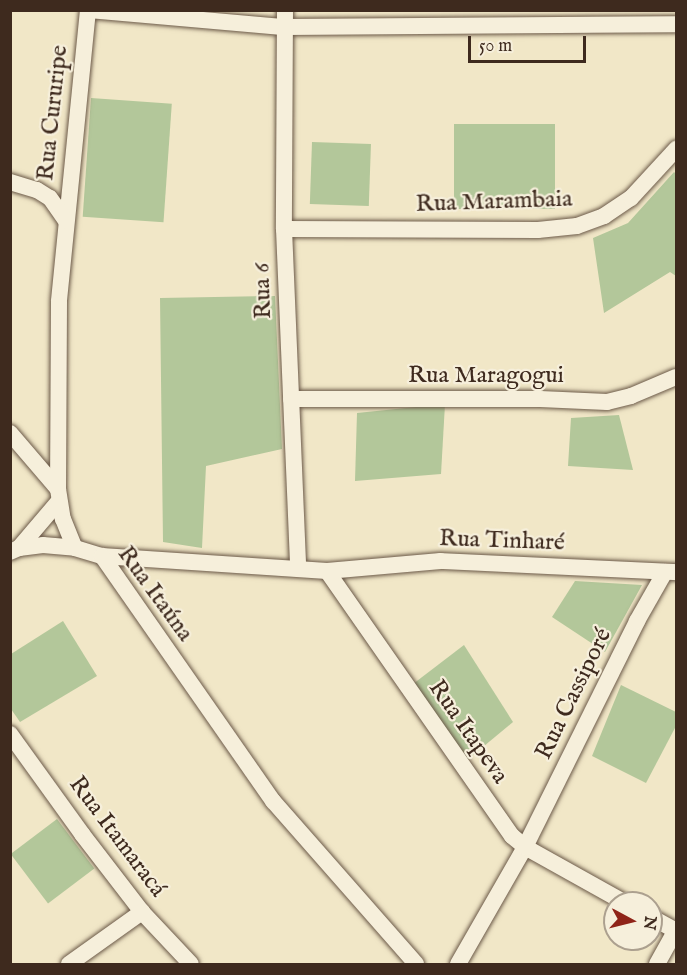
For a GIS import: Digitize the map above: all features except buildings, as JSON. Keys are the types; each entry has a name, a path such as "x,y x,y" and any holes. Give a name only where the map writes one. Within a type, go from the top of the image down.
{"street":[{"path":"89,10 285,19 676,24"},
{"name":"Rua Cururipe","path":"66,221 89,10"},
{"name":"Rua 6","path":"285,19 284,229 298,569"},
{"name":"Rua Marambaia","path":"284,229 538,230 577,226 604,216 632,198 676,149"},
{"path":"10,182 37,190 50,198 66,221 59,302 58,495 75,548 42,545 15,550"},
{"name":"Rua Maragogui","path":"291,399 540,399 607,402 631,396 676,377"},
{"path":"10,433 58,495"},
{"path":"15,550 58,495"},
{"name":"Rua Itaúna","path":"75,548 102,556 273,801 416,964"},
{"path":"102,556 327,572"},
{"name":"Rua Tinharé","path":"327,572 441,561 671,572"},
{"name":"Rua Itapeva","path":"327,572 512,836 525,848 603,891"},
{"name":"Rua Cassiporé","path":"458,964 525,848 637,621 671,572"},
{"name":"Rua Itamaracá","path":"10,734 142,912 191,964"},
{"path":"69,964 142,912"},
{"path":"657,964 676,931"}],"green space":[{"path":"91,98 172,104 164,222 83,217"},
{"path":"454,124 555,124 555,209 454,209"},
{"path":"312,142 371,144 369,206 310,204"},
{"path":"674,172 676,174 676,276 670,272 604,313 593,238 628,223"},
{"path":"275,296 282,449 206,466 202,548 163,542 160,298"},
{"path":"445,404 441,474 355,481 357,413"},
{"path":"619,415 633,470 568,466 571,418"},
{"path":"575,581 642,585 605,652 552,617"},
{"path":"63,621 97,676 20,722 11,709 11,654"},
{"path":"464,645 513,722 466,761 413,684"},
{"path":"621,685 676,712 676,726 646,783 592,756"},
{"path":"57,819 94,869 48,903 11,854"}]}
